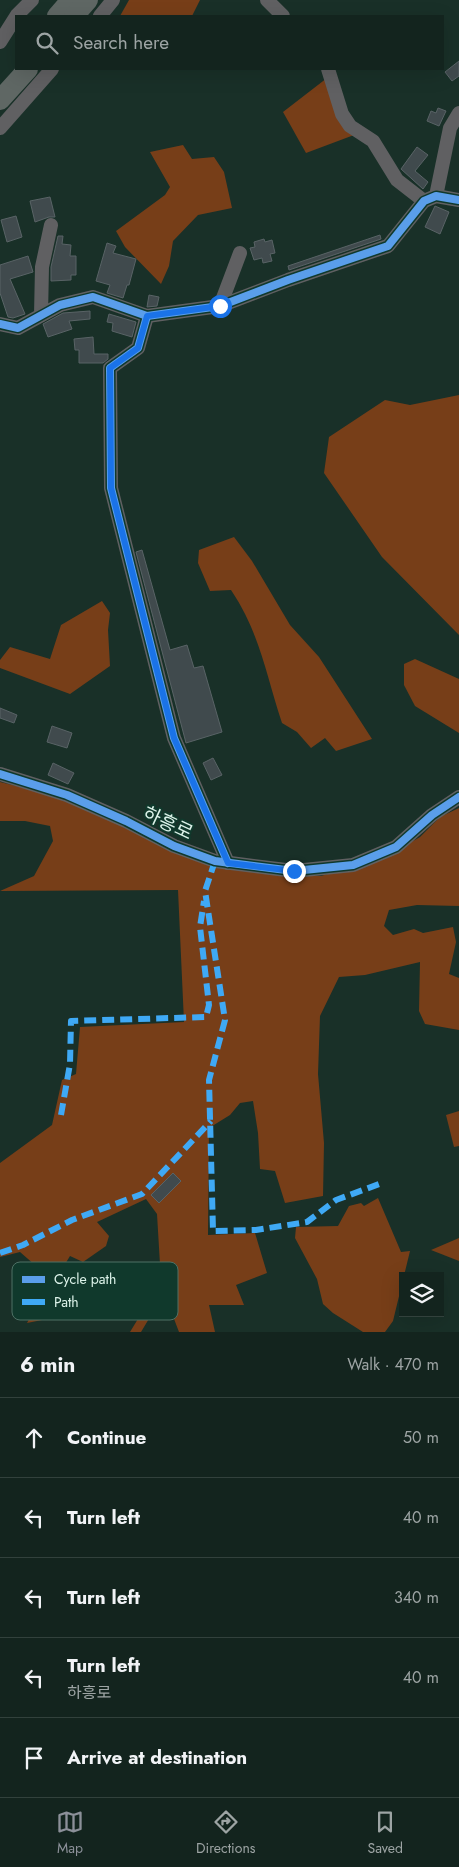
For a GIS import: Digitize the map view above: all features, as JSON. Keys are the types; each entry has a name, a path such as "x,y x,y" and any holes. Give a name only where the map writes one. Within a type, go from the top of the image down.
{"highway":[{"path":"58,15 71,0"},
{"path":"75,15 88,0"},
{"path":"0,81 15,63"},
{"path":"0,100 27,70"}],"street":[{"path":"17,15 32,0"},
{"path":"101,15 113,0"},
{"path":"267,0 282,15"},
{"path":"0,42 15,18"},
{"path":"0,128 51,70"},
{"path":"328,70 342,114 350,126 372,141 397,180 430,198 459,200"},
{"path":"0,324 18,328 60,305 93,297 147,316 220,306 288,280 388,246 430,198 450,128 459,113"},
{"path":"41,315 42,267 51,225"},
{"path":"220,306 240,253"},
{"path":"147,316 138,348 110,368 111,488 174,738 228,863"},
{"name":"하흥로","path":"0,774 67,795 126,821 174,846 215,861 294,871 353,865 396,847 432,815 459,797"}],"shaded area":[{"path":"129,0 200,0 192,15 121,15"},
{"path":"327,78 354,135 306,153 283,112"},
{"path":"183,145 192,159 214,157 224,172 232,208 198,215 173,241 169,266 161,284 125,247 116,231 165,195 170,187 150,152"},
{"path":"459,395 459,635 382,557 324,473 329,437 385,400 410,405"},
{"path":"234,537 252,561 290,625 319,657 372,739 336,751 325,738 311,748 297,732 282,723 256,638 241,606 231,590 210,591 198,563 199,550"},
{"path":"102,601 110,613 108,630 110,666 70,694 0,668 0,660 10,647 50,659 61,625"},
{"path":"415,659 459,679 459,733 415,706 404,685 404,664"},
{"path":"0,782 53,795 262,873 321,876 385,857 420,837 440,817 459,808 459,906 417,905 389,910 384,926 393,935 414,929 423,933 453,927 456,942 449,974 459,978 459,1030 425,1024 419,1011 420,962 365,975 339,977 320,1016 318,1074 324,1143 323,1196 285,1203 275,1171 260,1169 258,1133 253,1101 240,1103 230,1115 209,1128 208,1235 255,1233 267,1273 236,1285 244,1305 209,1305 215,1332 179,1332 174,1320 178,1320 178,1262 160,1262 157,1214 146,1199 97,1222 109,1236 106,1246 83,1262 70,1256 66,1262 31,1262 20,1252 0,1257 0,1163 52,1125 62,1080 76,1074 80,1027 184,1022 178,890 0,891 34,876 53,841 50,826 25,821 0,821"},
{"path":"459,1111 459,1146 454,1147 446,1115"},
{"path":"378,1198 401,1252 410,1251 405,1272 399,1272 399,1296 393,1321 385,1332 363,1332 333,1313 323,1304 317,1279 295,1238 296,1227 338,1226 349,1206 361,1203 364,1206"},
{"path":"459,1238 459,1261 431,1250"},
{"path":"29,1320 42,1320 27,1323"},
{"path":"137,1320 148,1320 141,1332 130,1332"}],"building":[{"path":"459,61 459,76 452,81 445,72"},
{"path":"438,108 446,111 439,126 427,121 431,111 436,113"},
{"path":"417,147 428,155 415,171 428,182 423,189 401,169"},
{"path":"50,197 55,217 35,222 30,201"},
{"path":"435,206 449,212 440,234 425,227"},
{"path":"16,216 22,237 7,242 1,220"},
{"path":"380,235 381,239 289,270 288,266"},
{"path":"58,236 63,236 62,244 71,245 70,256 76,256 76,275 71,275 71,280 51,281 51,267"},
{"path":"264,239 265,242 272,240 275,253 270,254 272,261 263,263 262,258 254,260 250,248 255,247 254,242"},
{"path":"107,243 116,246 113,253 136,259 129,285 127,285 123,298 107,293 110,285 96,281"},
{"path":"28,256 33,272 10,279 25,314 13,318 8,317 0,293 0,265"},
{"path":"149,295 159,297 157,306 147,307"},
{"path":"90,311 90,319 69,321 72,329 48,337 43,324 63,313"},
{"path":"109,314 136,322 132,337 112,331 113,323 107,322"},
{"path":"93,337 94,354 108,354 108,359 103,363 79,363 79,350 75,350 74,339"},
{"path":"142,550 170,650 187,645 194,668 203,666 222,732 186,743 136,552"},
{"path":"0,708 17,715 14,723 0,718"},
{"path":"52,726 72,733 67,748 47,742"},
{"path":"213,758 222,775 211,780 203,763"},
{"path":"53,763 74,773 68,784 48,775"},
{"path":"173,1173 181,1181 159,1203 151,1195"}],"marked path":[{"path":"215,861 205,891 225,1020 209,1080 213,1231 256,1230 307,1222 336,1200 382,1183"},
{"path":"61,1115 70,1064 71,1021 206,1017 209,1005 200,927 204,901"},
{"path":"0,1253 23,1245 72,1220 142,1194 211,1121"}],"cycle path":[{"path":"0,324 18,328 60,305 93,297 147,316 220,306 288,280 388,246 424,201 436,196 459,200"},
{"path":"147,316 138,348 110,368 111,488 174,738 228,863"},
{"path":"0,774 67,795 126,821 174,846 215,861 294,871 353,865 396,847 432,815 459,797"}],"route":[{"path":"220,306 147,316 138,348 110,368 111,488 174,738 228,863 294,871"}]}
